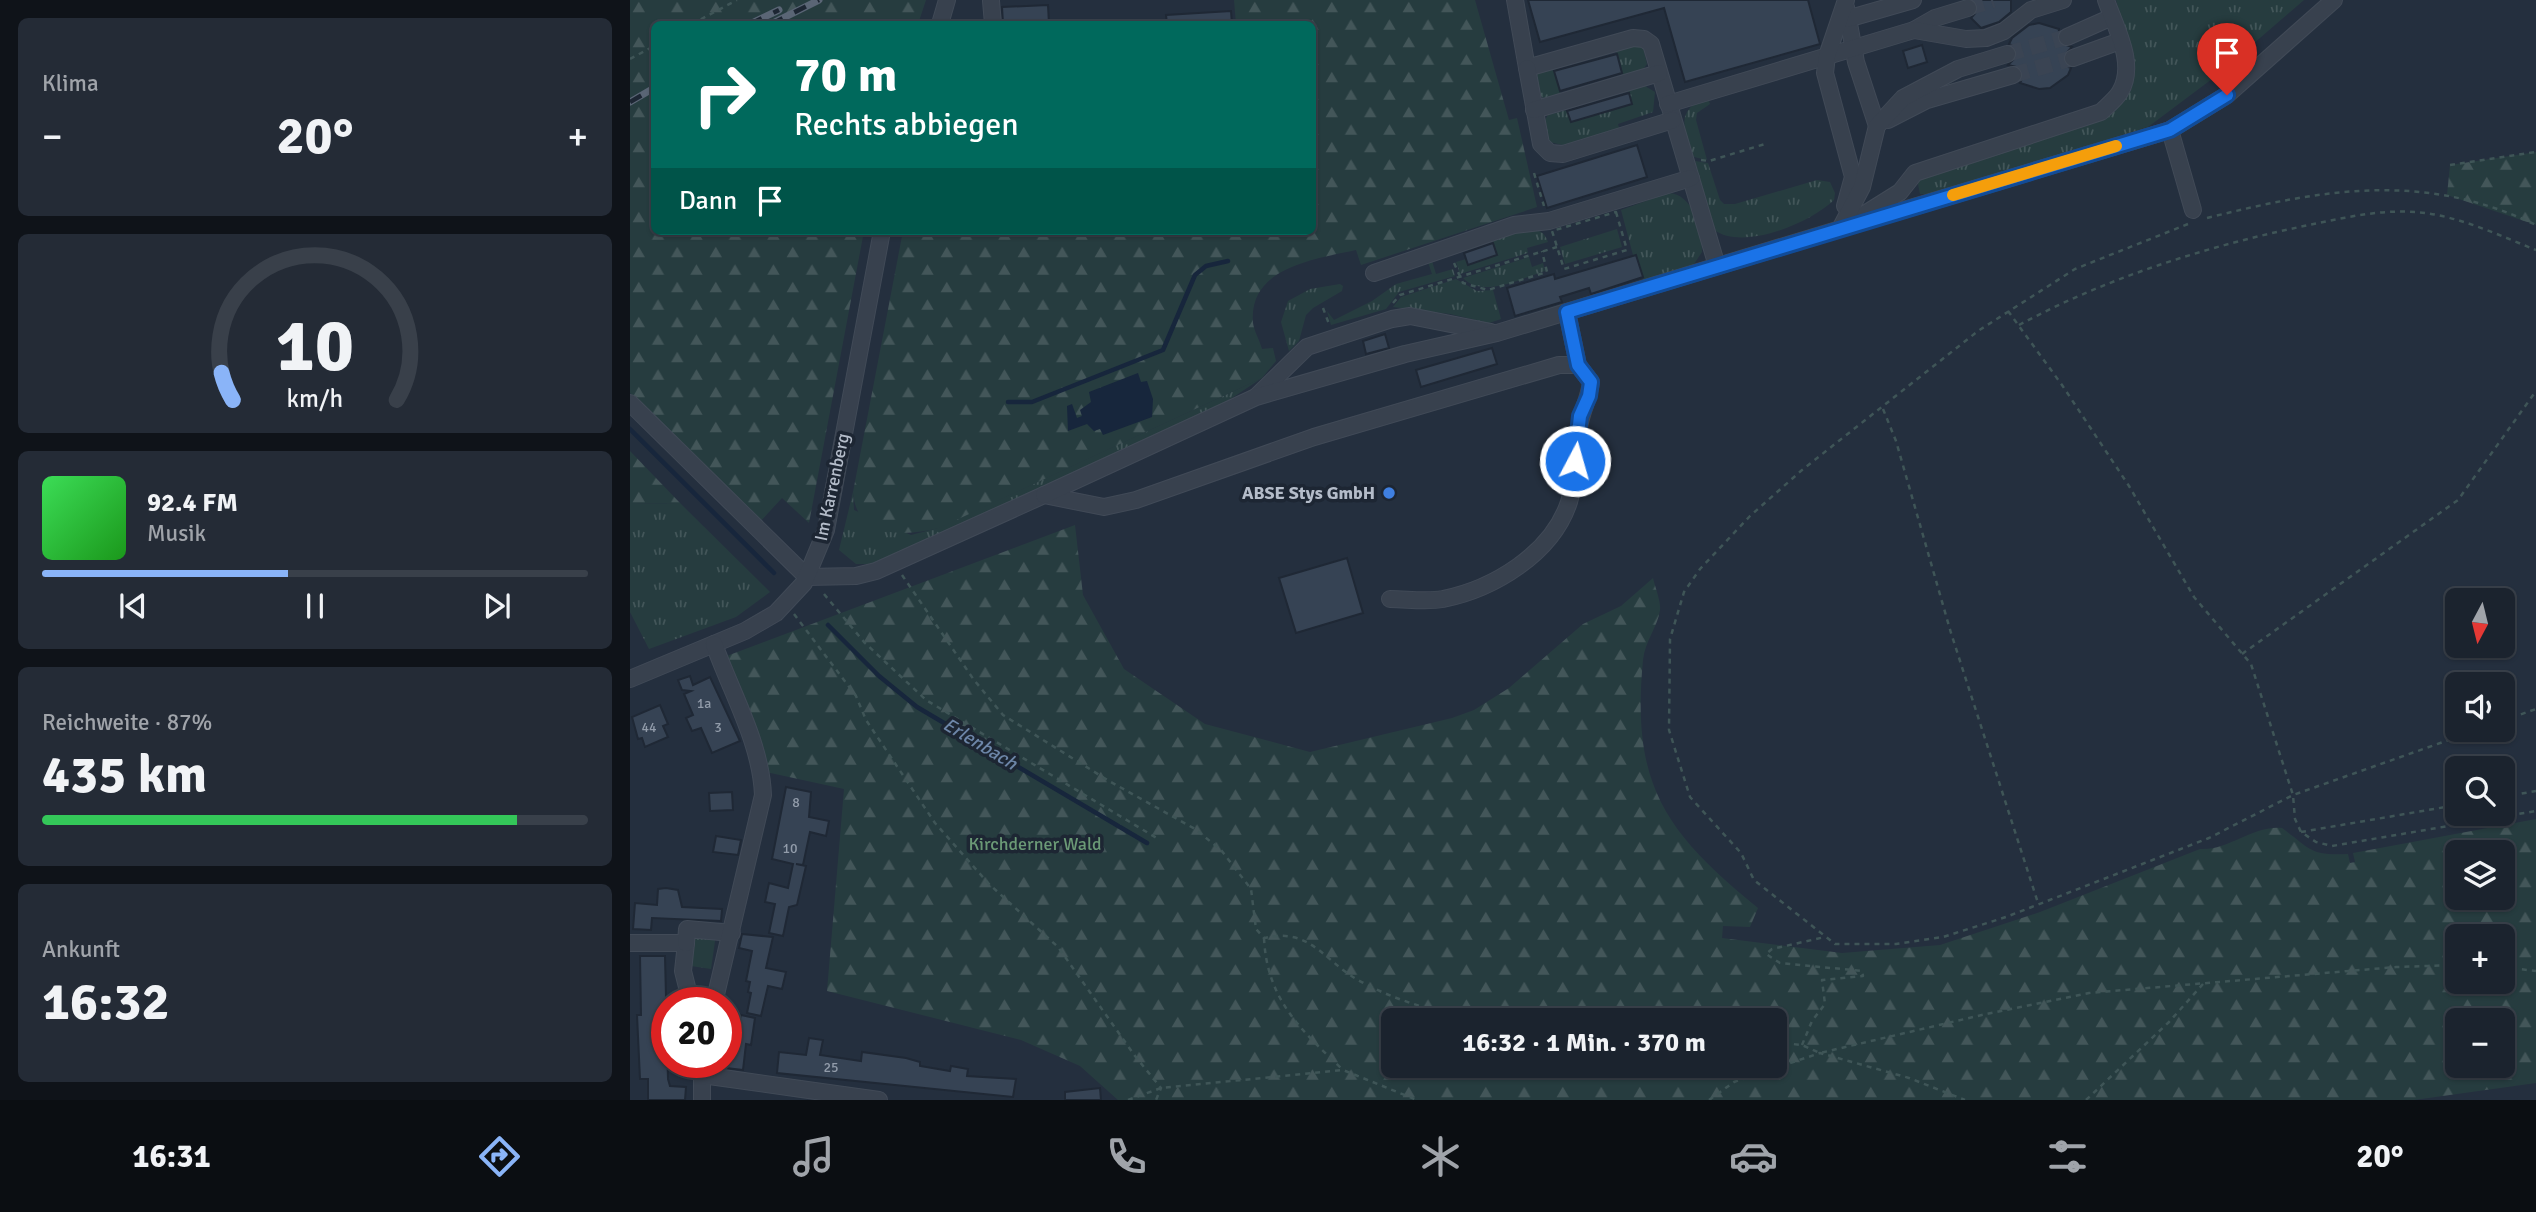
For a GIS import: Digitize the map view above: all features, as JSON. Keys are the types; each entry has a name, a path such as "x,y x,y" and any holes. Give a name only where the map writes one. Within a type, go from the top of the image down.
{"street":[{"path":"941,21 947,0"},
{"path":"1515,0 1541,144 1550,153 1563,154 1671,112 1827,56 1914,30 1935,18 1968,8"},
{"path":"1847,19 1913,0"},
{"path":"1914,30 1966,39 1986,38 2004,31 2031,10 2063,0"},
{"path":"1840,229 1900,192 1916,173 2101,112 2120,92 2127,72 2106,0"},
{"path":"630,403 807,577 856,576 894,564 1256,397 1405,354 1497,333 2170,130 2227,95 2334,0"},
{"path":"991,1 993,21"},
{"path":"1845,1 1852,48 1877,127"},
{"path":"1840,229 1853,177 1828,91 1827,56 1845,1"},
{"path":"2067,37 2112,17"},
{"path":"1527,68 1633,38 1644,39 1651,44 1717,266"},
{"path":"2073,58 2120,41"},
{"path":"1840,229 1862,187 1877,127 1903,98 1958,69 2007,54"},
{"path":"1534,110 1659,73"},
{"path":"1877,127 1927,100 2013,75"},
{"path":"2170,130 2193,210"},
{"path":"1374,273 1514,225 1549,221 1691,178"},
{"name":"Im Karrenberg","path":"630,679 745,631 787,603 807,577 826,530 882,235"},
{"path":"1390,599 1441,599 1481,587 1505,576 1526,560 1560,522 1574,481 1580,416 1589,396 1591,382 1578,365 1567,312"},
{"path":"1256,397 1307,346 1410,316 1497,333"},
{"path":"1044,495 1104,507 1136,500 1314,437 1559,365 1578,365"},
{"path":"714,644 762,775 760,812 718,987"},
{"path":"687,987 683,971 687,929 732,933"},
{"path":"630,943 686,943"},
{"path":"742,1076 879,1100"},
{"path":"702,1078 702,1100"}],"path":[{"path":"698,21 737,0"},
{"path":"630,59 651,48"},
{"path":"1694,160 1709,161 1765,144"},
{"path":"2450,165 2536,152"},
{"path":"1534,173 1546,211"},
{"path":"2445,741 2293,795 2209,838 2038,904 1943,937 1896,944 1835,944 1754,880 1741,853 1690,797 1669,730 1670,639 1684,592 1700,569 1751,516 1802,470 1883,409 1978,331 2075,269 2196,221 2251,207 2325,195 2394,188 2420,190 2476,204 2536,225"},
{"path":"1616,212 1627,250 1564,269 1557,247 1552,231 1616,212"},
{"path":"2019,325 2057,304 2172,262 2260,235 2367,213 2426,213 2480,228 2536,250"},
{"path":"1448,247 1458,277 1463,283 1488,290 1547,272 1542,251"},
{"path":"1390,309 1400,295 1557,247"},
{"path":"1323,308 1330,328"},
{"path":"2008,311 2129,486 2194,597 2250,664 2293,795 2295,819 2301,832 2316,842 2332,846 2536,811"},
{"path":"2242,654 2458,500 2536,390"},
{"path":"1883,409 1896,441 1951,633 2038,904"},
{"path":"894,564 974,680 1003,715 1086,767 1195,829 1222,850 1251,889 1256,929 1264,938 1265,956 1279,1001 1304,1032 1343,1070 1417,1100"},
{"path":"787,603 807,636 856,696 866,720 935,823 989,884 1058,947 1135,1056 1161,1088"},
{"path":"836,607 864,642 926,701 1160,840"},
{"path":"2515,716 2536,709"},
{"path":"2515,795 2536,791"},
{"path":"2301,832 2445,807"},
{"path":"1264,938 1279,934 1305,939 1357,979 1411,1003 1432,1008"},
{"path":"1801,1045 1812,1021 1825,1004 1822,980 1863,976 1862,971 1780,963 1766,954 1772,949 1826,937"},
{"path":"1709,1100 1734,1082 1820,1054 1986,1014 2089,993 2445,966"},
{"path":"2515,969 2536,971"},
{"path":"2086,1100 2169,1022 2203,983"},
{"path":"1787,1043 1801,1045 1820,1054 1909,1078 1965,1100"},
{"path":"1128,1100 1161,1088 1343,1070"},
{"path":"1156,1100 1161,1088"}],"green space":[{"path":"630,0 926,0 919,21 651,21 651,235 863,235 809,523 782,498 758,524 630,393"},
{"path":"1234,0 1475,0 1509,120 1517,118 1537,207 1361,265 1356,250 1322,257 1288,269 1261,289 1254,304 1253,323 1262,349 1273,348 1276,361 1262,378 939,528 897,533 872,526 856,507 853,492 902,235 1316,235 1316,21 1236,21"},
{"path":"2116,0 2304,0 2216,76 2148,127 1932,194 1920,194 1920,179 2087,124 2128,91 2135,63"},
{"path":"1638,44 1643,47 1647,64 1642,71 1623,77 1616,50"},
{"path":"1553,68 1561,95 1543,98 1539,94 1537,72"},
{"path":"1645,86 1655,92 1653,112 1618,124 1619,128 1563,145 1549,142 1543,123 1548,115 1567,110 1571,122 1632,104 1628,91"},
{"path":"1707,95 1710,104 1697,113 1696,120 1707,160 1694,157 1684,122 1690,108"},
{"path":"2536,152 2536,225 2447,195 2450,165"},
{"path":"1695,161 1708,163 1720,200 1724,204 1735,204 1817,180 1830,182 1835,193 1834,200 1809,217 1776,232 1759,236 1727,236 1714,230"},
{"path":"1668,193 1684,199 1690,206 1698,224 1702,252 1694,264 1644,280 1636,255 1633,255 1621,210"},
{"path":"1527,229 1540,231 1548,242 1527,248 1528,253 1460,274 1456,262 1466,259 1468,264 1496,256 1492,239"},
{"path":"1617,229 1622,247 1565,264 1560,247"},
{"path":"1529,257 1532,267 1543,263 1545,271 1492,287 1471,284 1463,278"},
{"path":"1432,261 1436,274 1453,269 1455,276 1399,292 1386,309 1331,325 1327,311 1334,320 1372,301 1396,284 1432,274 1428,262"},
{"path":"1456,279 1477,291 1493,290 1501,319 1489,323 1450,314 1393,307 1401,297"},
{"path":"1340,284 1343,286 1342,291 1306,315 1299,341 1289,351 1281,322 1288,301 1310,289"},
{"path":"1262,378 1223,404 875,564 856,564 839,550 853,492 854,510 911,535 938,528"},
{"path":"630,451 680,503 630,504"},
{"path":"680,503 770,592 736,617 649,649 630,612 630,504"},
{"name":"Kirchderner Wald","path":"1075,525 1083,595 1124,669 1205,724 1310,752 1452,718 1474,710 1509,688 1583,624 1621,606 1653,578 1660,610 1644,653 1641,703 1643,741 1650,773 1661,802 1678,829 1699,855 1758,908 1750,927 1723,926 1722,938 1842,953 1940,945 2040,912 2200,849 2221,846 2261,830 2282,828 2317,852 2348,854 2350,863 2355,862 2353,853 2498,826 2515,826 2515,823 2536,819 2536,1083 2414,1100 1118,1100 1080,1066 1021,1040 827,991 844,789 766,772 724,657"},
{"path":"695,936 713,938 715,941 711,969 691,966"}],"water":[{"path":"1138,373 1141,382 1147,381 1153,399 1152,417 1103,435 1100,429 1094,431 1087,424 1068,431 1067,406 1072,404 1077,418 1082,416 1080,410 1091,402 1089,392"}],"building":[{"path":"1528,0 1808,0 1820,44 1685,82 1664,8 1540,42"},
{"path":"1975,0 2011,0 2011,12 1999,22 1981,28 1971,18 1978,10"},
{"path":"1048,5 1049,21 1003,21 1002,7"},
{"path":"1231,11 1232,21 1167,21 1166,15"},
{"path":"2039,23 2059,29 2058,42 2072,47 2063,57 2066,66 2071,68 2068,75 2050,88 2039,89 2020,83 2023,77 2021,68 2008,65 2017,56 2015,47 2009,44 2012,38 2029,25"},
{"path":"1922,45 1927,62 1908,68 1903,51"},
{"path":"1617,54 1622,73 1560,91 1554,71"},
{"path":"1629,93 1632,104 1571,122 1567,111"},
{"path":"1637,145 1647,177 1547,208 1537,176"},
{"path":"1493,243 1497,255 1468,265 1464,253"},
{"path":"1636,255 1643,277 1591,294 1589,288 1560,297 1562,302 1515,316 1507,288 1554,274 1555,279"},
{"path":"1385,334 1389,348 1366,354 1363,341"},
{"path":"1492,348 1497,364 1421,387 1416,370"},
{"path":"1347,558 1363,613 1296,633 1279,578"},
{"path":"690,676 693,685 710,677 740,741 712,753 701,728 692,731 686,718 693,715 684,694 691,691 682,690 678,680"},
{"path":"660,705 668,724 663,726 668,737 645,747 642,738 638,739 632,717"},
{"path":"786,787 811,792 809,817 829,821 826,836 810,832 803,865 796,864 806,866 797,905 789,907 783,936 769,933 775,904 765,902 769,883 788,888 793,864 772,859"},
{"path":"732,792 733,810 710,811 709,793"},
{"path":"716,836 741,840 738,855 713,852"},
{"path":"658,889 678,890 682,907 722,909 721,921 652,918 651,930 633,929 635,903 657,905"},
{"path":"742,934 773,937 766,968 786,972 782,989 768,986 761,1016 747,1013 751,993 748,992 750,982 746,981 752,951 739,948"},
{"path":"640,956 665,956 666,987 651,987 651,1078 668,1078 670,1086 686,1087 685,1100 648,1100 648,1079 640,1079 637,1015 641,1015"},
{"path":"742,1015 755,1018 751,1045 746,1044 743,1070"},
{"path":"809,1038 823,1040 820,1055 861,1061 862,1052 906,1058 920,1062 920,1066 950,1071 951,1066 968,1069 967,1076 1016,1079 1013,1097 777,1073 779,1052 806,1055"},
{"path":"1100,1088 1101,1100 1065,1100 1065,1092"}],"waterway":[{"path":"1008,402 1032,402 1163,350 1195,275 1206,266 1228,261"},
{"name":"Erlenbach","path":"630,429 774,573"},
{"name":"Erlenbach","path":"828,625 879,676 917,707 1147,843"}],"tunnel":[{"path":"1968,8 1993,0"},
{"path":"2007,54 2067,37"},
{"path":"2013,75 2073,58"}],"railway":[{"path":"777,21 819,0"},
{"path":"756,21 779,10"},
{"path":"630,102 651,90"}],"slow traffic":[{"path":"1953,195 2116,146"}],"place":[{"name":"ABSE Stys GmbH","path":"1389,493"}],"route":[{"path":"1575,461 1580,416 1589,396 1591,382 1578,365 1567,312 2170,130 2227,95"}]}
